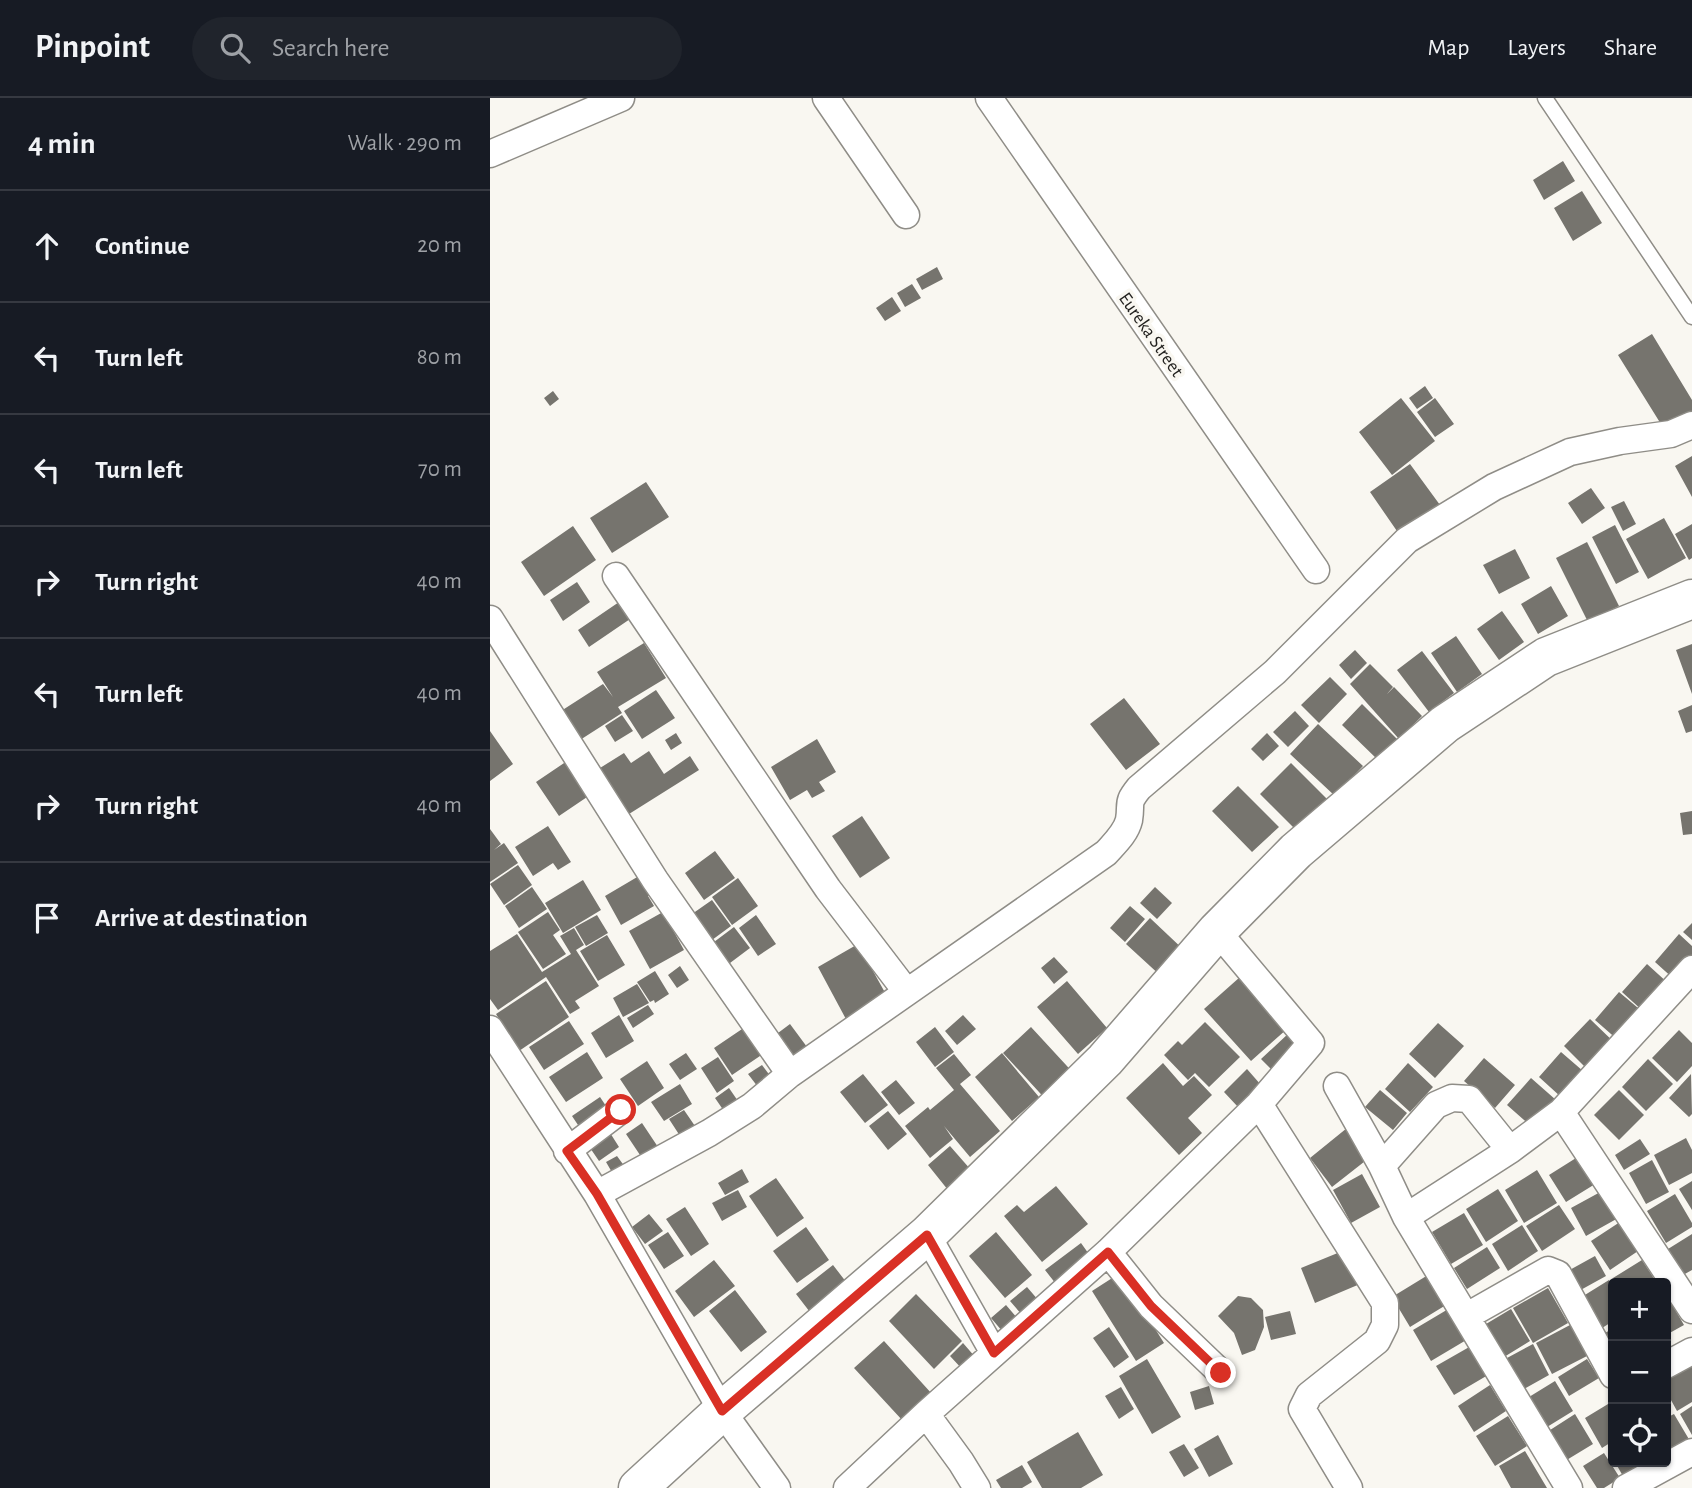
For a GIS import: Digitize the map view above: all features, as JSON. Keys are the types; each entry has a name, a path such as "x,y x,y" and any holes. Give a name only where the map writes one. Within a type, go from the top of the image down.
{"street":[{"path":"826,98 906,215"},
{"name":"Eureka Street","path":"989,98 1316,570"},
{"path":"490,154 612,100"},
{"path":"597,1194 709,1133 752,1106 790,1074 906,991 1106,853 1124,833 1129,819 1129,800 1139,788 1275,673 1407,541 1494,487 1570,452 1671,434 1692,425"},
{"path":"616,576 828,889 906,991"},
{"path":"638,1488 722,1411 927,1235 1105,1060 1217,931 1296,851 1445,723 1546,657 1692,599"},
{"path":"490,619 655,880 790,1074"},
{"path":"847,1488 1108,1252 1259,1104 1311,1043 1217,931"},
{"path":"1406,1217 1510,1150 1561,1112 1692,970"},
{"path":"490,1029 597,1194 722,1411 777,1488"},
{"path":"1337,1086 1382,1166 1406,1217 1569,1488"},
{"path":"1382,1166 1436,1105 1452,1098 1469,1099 1510,1150"},
{"path":"1259,1104 1385,1303 1385,1325 1377,1341 1309,1395 1303,1409 1349,1488"},
{"path":"567,1151 621,1110"},
{"path":"1561,1112 1692,1310"},
{"path":"927,1235 994,1353"},
{"path":"1108,1252 1151,1306 1221,1373"},
{"path":"1467,1317 1548,1270 1558,1275 1608,1366"},
{"path":"1671,1362 1692,1351"},
{"path":"926,1414 977,1488"},
{"path":"1626,1488 1692,1452"}],"lane":[{"path":"1545,98 1692,317"}],"building":[{"path":"1563,161 1575,181 1544,200 1533,180"},
{"path":"1582,191 1602,223 1573,241 1554,208"},
{"path":"937,267 943,279 922,290 916,279"},
{"path":"912,284 921,298 905,307 897,293"},
{"path":"892,297 901,311 885,321 876,308"},
{"path":"1652,334 1692,400 1692,411 1664,429 1618,355"},
{"path":"1425,386 1433,398 1417,409 1409,398"},
{"path":"553,391 559,399 550,406 544,398"},
{"path":"1401,398 1435,441 1392,475 1359,432"},
{"path":"1435,398 1454,424 1435,437 1417,412"},
{"path":"1692,456 1692,497 1675,466"},
{"path":"1410,464 1440,505 1399,534 1370,492"},
{"path":"646,482 669,517 612,553 590,518"},
{"path":"1591,488 1605,508 1582,524 1568,503"},
{"path":"1624,501 1636,524 1623,531 1611,507"},
{"path":"1664,518 1686,558 1648,579 1626,539"},
{"path":"1692,524 1692,558 1689,560 1675,534"},
{"path":"1615,525 1639,572 1616,584 1592,537"},
{"path":"573,526 596,560 544,596 521,562"},
{"path":"1587,542 1619,606 1588,622 1556,558"},
{"path":"1515,549 1530,578 1499,594 1483,565"},
{"path":"577,582 590,602 563,621 550,600"},
{"path":"1551,586 1568,616 1538,634 1521,604"},
{"path":"622,600 633,617 589,647 578,630"},
{"path":"1502,611 1524,642 1499,660 1477,629"},
{"path":"1456,636 1482,674 1457,692 1431,653"},
{"path":"644,643 666,678 618,707 622,713 580,740 561,711 603,684 613,697 597,672"},
{"path":"1692,644 1692,694 1676,650"},
{"path":"1355,650 1367,663 1351,679 1339,665"},
{"path":"1422,651 1454,693 1429,712 1397,670"},
{"path":"1370,664 1393,687 1387,694 1394,687 1422,716 1399,739 1350,684"},
{"path":"1330,677 1347,694 1319,723 1301,705"},
{"path":"656,690 675,718 642,739 624,711"},
{"path":"1124,698 1160,744 1126,770 1090,724"},
{"path":"1362,704 1399,741 1379,761 1342,725"},
{"path":"1692,705 1692,731 1686,733 1678,711"},
{"path":"1295,711 1309,726 1288,747 1273,732"},
{"path":"622,715 633,731 615,742 605,726"},
{"path":"1318,724 1363,766 1335,796 1290,754"},
{"path":"490,731 513,764 490,781"},
{"path":"676,733 682,743 671,750 665,740"},
{"path":"1267,733 1279,746 1263,761 1251,749"},
{"path":"817,739 836,772 819,782 825,791 812,798 807,790 790,800 771,767"},
{"path":"649,751 664,774 690,756 699,770 629,814 600,768 624,753 631,763"},
{"path":"570,759 593,793 559,816 536,782"},
{"path":"1291,763 1331,803 1300,834 1260,794"},
{"path":"1238,786 1279,827 1252,852 1212,811"},
{"path":"1692,811 1692,834 1683,835 1680,813"},
{"path":"862,816 890,858 860,878 832,836"},
{"path":"548,826 571,862 558,870 553,863 533,876 515,847"},
{"path":"490,829 501,844 494,850 504,843 518,863 490,882"},
{"path":"715,851 735,878 704,900 685,873"},
{"path":"518,865 532,885 504,905 490,884"},
{"path":"644,873 655,892 648,896 654,906 621,925 605,896"},
{"path":"738,878 758,906 732,925 712,897"},
{"path":"583,880 601,910 563,933 545,903"},
{"path":"532,887 547,909 519,928 505,906"},
{"path":"1155,887 1172,903 1157,919 1140,903"},
{"path":"712,900 731,926 712,940 692,914"},
{"path":"1130,906 1145,919 1125,942 1110,928"},
{"path":"548,912 560,930 553,935 566,954 543,969 518,932"},
{"path":"663,912 684,950 650,969 629,931"},
{"path":"597,915 608,933 586,946 575,927"},
{"path":"756,915 776,944 758,956 739,928"},
{"path":"1150,918 1186,952 1162,977 1126,944"},
{"path":"1692,923 1692,940 1683,932"},
{"path":"734,927 750,948 726,966 710,945"},
{"path":"574,928 584,945 576,950 599,986 575,1001 580,1008 570,1014 546,977 498,1010 490,999 490,951 517,934 542,972 571,954 560,936"},
{"path":"1679,934 1692,946 1692,960 1675,980 1655,962"},
{"path":"607,935 625,965 598,981 580,951"},
{"path":"858,944 888,998 847,1021 818,967"},
{"path":"1054,957 1068,972 1054,984 1041,968"},
{"path":"1647,964 1669,984 1644,1012 1622,992"},
{"path":"680,966 689,980 677,988 668,975"},
{"path":"655,971 669,994 655,1003 654,1000 650,1002 637,982"},
{"path":"1240,977 1287,1029 1251,1061 1204,1009"},
{"path":"546,981 569,1017 519,1051 496,1014"},
{"path":"1067,981 1107,1028 1078,1054 1037,1007"},
{"path":"637,984 649,1003 623,1017 613,998"},
{"path":"1619,992 1644,1013 1619,1041 1595,1020"},
{"path":"648,1005 654,1014 633,1028 627,1018"},
{"path":"619,1015 634,1041 606,1058 591,1033"},
{"path":"963,1015 976,1029 957,1045 945,1031"},
{"path":"1590,1019 1618,1046 1592,1074 1564,1046"},
{"path":"569,1021 584,1044 544,1070 529,1047"},
{"path":"1205,1022 1240,1057 1209,1087 1195,1073 1188,1080 1164,1055 1178,1041 1182,1045"},
{"path":"1438,1023 1464,1046 1435,1078 1409,1054"},
{"path":"790,1024 810,1051 794,1063 774,1036"},
{"path":"748,1025 766,1052 732,1075 714,1048"},
{"path":"935,1027 954,1052 935,1067 916,1042"},
{"path":"1031,1027 1078,1078 1050,1104 1003,1053"},
{"path":"1679,1030 1692,1043 1692,1066 1677,1082 1652,1058"},
{"path":"1289,1033 1302,1047 1275,1073 1261,1059"},
{"path":"587,1052 603,1078 566,1102 549,1077"},
{"path":"1561,1052 1583,1071 1561,1097 1539,1077"},
{"path":"686,1053 697,1069 680,1080 669,1064"},
{"path":"1002,1053 1039,1097 1012,1121 975,1077"},
{"path":"954,1054 971,1075 960,1084 1000,1131 970,1157 944,1126 953,1139 930,1158 905,1126 954,1090 936,1068"},
{"path":"718,1057 734,1081 717,1093 701,1068"},
{"path":"1484,1058 1515,1085 1495,1108 1464,1081"},
{"path":"1648,1059 1673,1084 1646,1111 1622,1087"},
{"path":"647,1061 664,1088 638,1106 620,1079"},
{"path":"1163,1063 1183,1086 1194,1076 1212,1095 1188,1118 1202,1133 1179,1155 1126,1098"},
{"path":"1408,1063 1433,1087 1410,1112 1385,1089"},
{"path":"762,1065 774,1081 761,1091 748,1074"},
{"path":"1247,1069 1261,1085 1238,1107 1224,1092"},
{"path":"863,1074 888,1105 865,1123 840,1092"},
{"path":"1691,1074 1692,1114 1689,1117 1669,1098"},
{"path":"1531,1078 1556,1100 1532,1127 1507,1105"},
{"path":"896,1080 915,1103 899,1115 881,1092"},
{"path":"680,1084 692,1104 664,1121 651,1102"},
{"path":"729,1088 740,1104 726,1114 715,1098"},
{"path":"1380,1090 1407,1113 1393,1130 1365,1107"},
{"path":"1619,1090 1644,1115 1619,1140 1594,1115"},
{"path":"600,1097 608,1109 580,1128 572,1116"},
{"path":"684,1110 697,1129 682,1139 669,1119"},
{"path":"888,1111 907,1134 888,1150 869,1126"},
{"path":"642,1123 658,1147 642,1158 626,1134"},
{"path":"607,1128 619,1147 599,1161 586,1142"},
{"path":"1347,1128 1369,1158 1332,1187 1310,1158"},
{"path":"1686,1138 1692,1150 1692,1173 1669,1185 1654,1155"},
{"path":"1640,1139 1650,1154 1624,1170 1615,1155"},
{"path":"950,1146 971,1170 948,1190 928,1165"},
{"path":"1584,1153 1600,1181 1566,1202 1549,1175"},
{"path":"617,1156 625,1167 613,1174 606,1162"},
{"path":"1652,1160 1669,1192 1646,1204 1629,1173"},
{"path":"742,1169 749,1182 725,1195 718,1183"},
{"path":"1537,1170 1557,1203 1524,1223 1505,1190"},
{"path":"1362,1174 1380,1207 1351,1223 1333,1190"},
{"path":"776,1178 804,1218 777,1237 749,1196"},
{"path":"1692,1181 1692,1210 1679,1189"},
{"path":"1056,1186 1088,1224 1042,1262 1004,1216 1017,1205 1024,1212"},
{"path":"1498,1189 1518,1221 1486,1242 1466,1209"},
{"path":"738,1190 747,1207 722,1221 712,1203"},
{"path":"1604,1190 1620,1217 1586,1236 1571,1208"},
{"path":"1675,1194 1692,1227 1666,1243 1647,1211"},
{"path":"1559,1205 1575,1229 1542,1251 1526,1226"},
{"path":"685,1207 709,1244 691,1256 666,1219"},
{"path":"1464,1213 1483,1245 1451,1264 1432,1232"},
{"path":"649,1214 663,1231 645,1244 632,1227"},
{"path":"1623,1220 1641,1249 1610,1270 1591,1241"},
{"path":"1522,1225 1538,1251 1508,1271 1492,1244"},
{"path":"806,1227 829,1260 797,1283 773,1251"},
{"path":"668,1232 684,1256 664,1269 648,1245"},
{"path":"996,1232 1032,1275 1005,1298 969,1256"},
{"path":"1692,1234 1692,1270 1683,1275 1668,1249"},
{"path":"1081,1243 1091,1257 1056,1284 1045,1270"},
{"path":"1487,1247 1500,1268 1467,1289 1454,1268"},
{"path":"1345,1250 1360,1284 1315,1303 1301,1268"},
{"path":"1595,1256 1606,1276 1577,1292 1566,1272"},
{"path":"714,1260 735,1286 694,1317 675,1291"},
{"path":"1642,1260 1654,1278 1613,1278"},
{"path":"833,1265 850,1287 813,1316 796,1294"},
{"path":"1120,1273 1164,1343 1136,1361 1092,1291"},
{"path":"1428,1275 1446,1305 1410,1327 1392,1297"},
{"path":"1608,1281 1608,1324 1599,1330 1580,1298"},
{"path":"1027,1287 1039,1301 1022,1315 1010,1301"},
{"path":"1548,1288 1568,1323 1533,1343 1513,1308"},
{"path":"735,1290 767,1332 741,1352 709,1311"},
{"path":"916,1294 962,1341 934,1369 889,1321"},
{"path":"1238,1296 1251,1298 1263,1310 1264,1327 1255,1350 1242,1355 1234,1333 1218,1316"},
{"path":"1671,1303 1684,1325 1671,1332"},
{"path":"1006,1305 1018,1319 1003,1332 991,1318"},
{"path":"1450,1308 1468,1339 1431,1361 1413,1330"},
{"path":"1511,1309 1530,1341 1504,1357 1486,1324"},
{"path":"1290,1311 1296,1334 1271,1340 1265,1317"},
{"path":"1570,1325 1587,1356 1552,1374 1536,1343"},
{"path":"1109,1327 1129,1357 1114,1368 1093,1338"},
{"path":"1608,1331 1608,1351 1599,1337"},
{"path":"884,1341 932,1394 903,1421 854,1368"},
{"path":"963,1343 976,1358 963,1370 950,1356"},
{"path":"1533,1344 1549,1375 1524,1389 1507,1358"},
{"path":"1471,1346 1488,1375 1454,1395 1436,1366"},
{"path":"1147,1359 1181,1417 1152,1434 1119,1376"},
{"path":"1587,1359 1599,1378 1569,1396 1558,1377"},
{"path":"1692,1361 1692,1402 1677,1411 1671,1400 1671,1371"},
{"path":"1555,1381 1573,1411 1547,1427 1529,1397"},
{"path":"1490,1385 1506,1411 1474,1432 1458,1406"},
{"path":"1209,1386 1214,1404 1195,1410 1190,1392"},
{"path":"1121,1387 1134,1409 1119,1419 1105,1396"},
{"path":"1608,1404 1608,1444 1602,1448 1585,1418"},
{"path":"1692,1406 1692,1435 1680,1414"},
{"path":"1575,1414 1593,1444 1565,1461 1547,1432"},
{"path":"1674,1414 1690,1441 1671,1453 1671,1416"},
{"path":"1508,1416 1527,1446 1495,1466 1476,1436"},
{"path":"1078,1432 1103,1475 1081,1488 1042,1488 1027,1462"},
{"path":"1218,1435 1233,1464 1209,1477 1194,1449"},
{"path":"1184,1444 1199,1468 1184,1477 1169,1452"},
{"path":"1525,1451 1547,1488 1511,1488 1499,1466"},
{"path":"1604,1453 1608,1459 1608,1467 1613,1467 1620,1478 1604,1488 1597,1488 1583,1466"},
{"path":"1022,1465 1032,1482 1022,1488 1001,1488 996,1480"},
{"path":"1618,1467 1645,1467 1624,1478"}],"route":[{"path":"621,1110 567,1151 597,1194 722,1411 927,1235 994,1353 1108,1252 1151,1306 1221,1373"}]}
